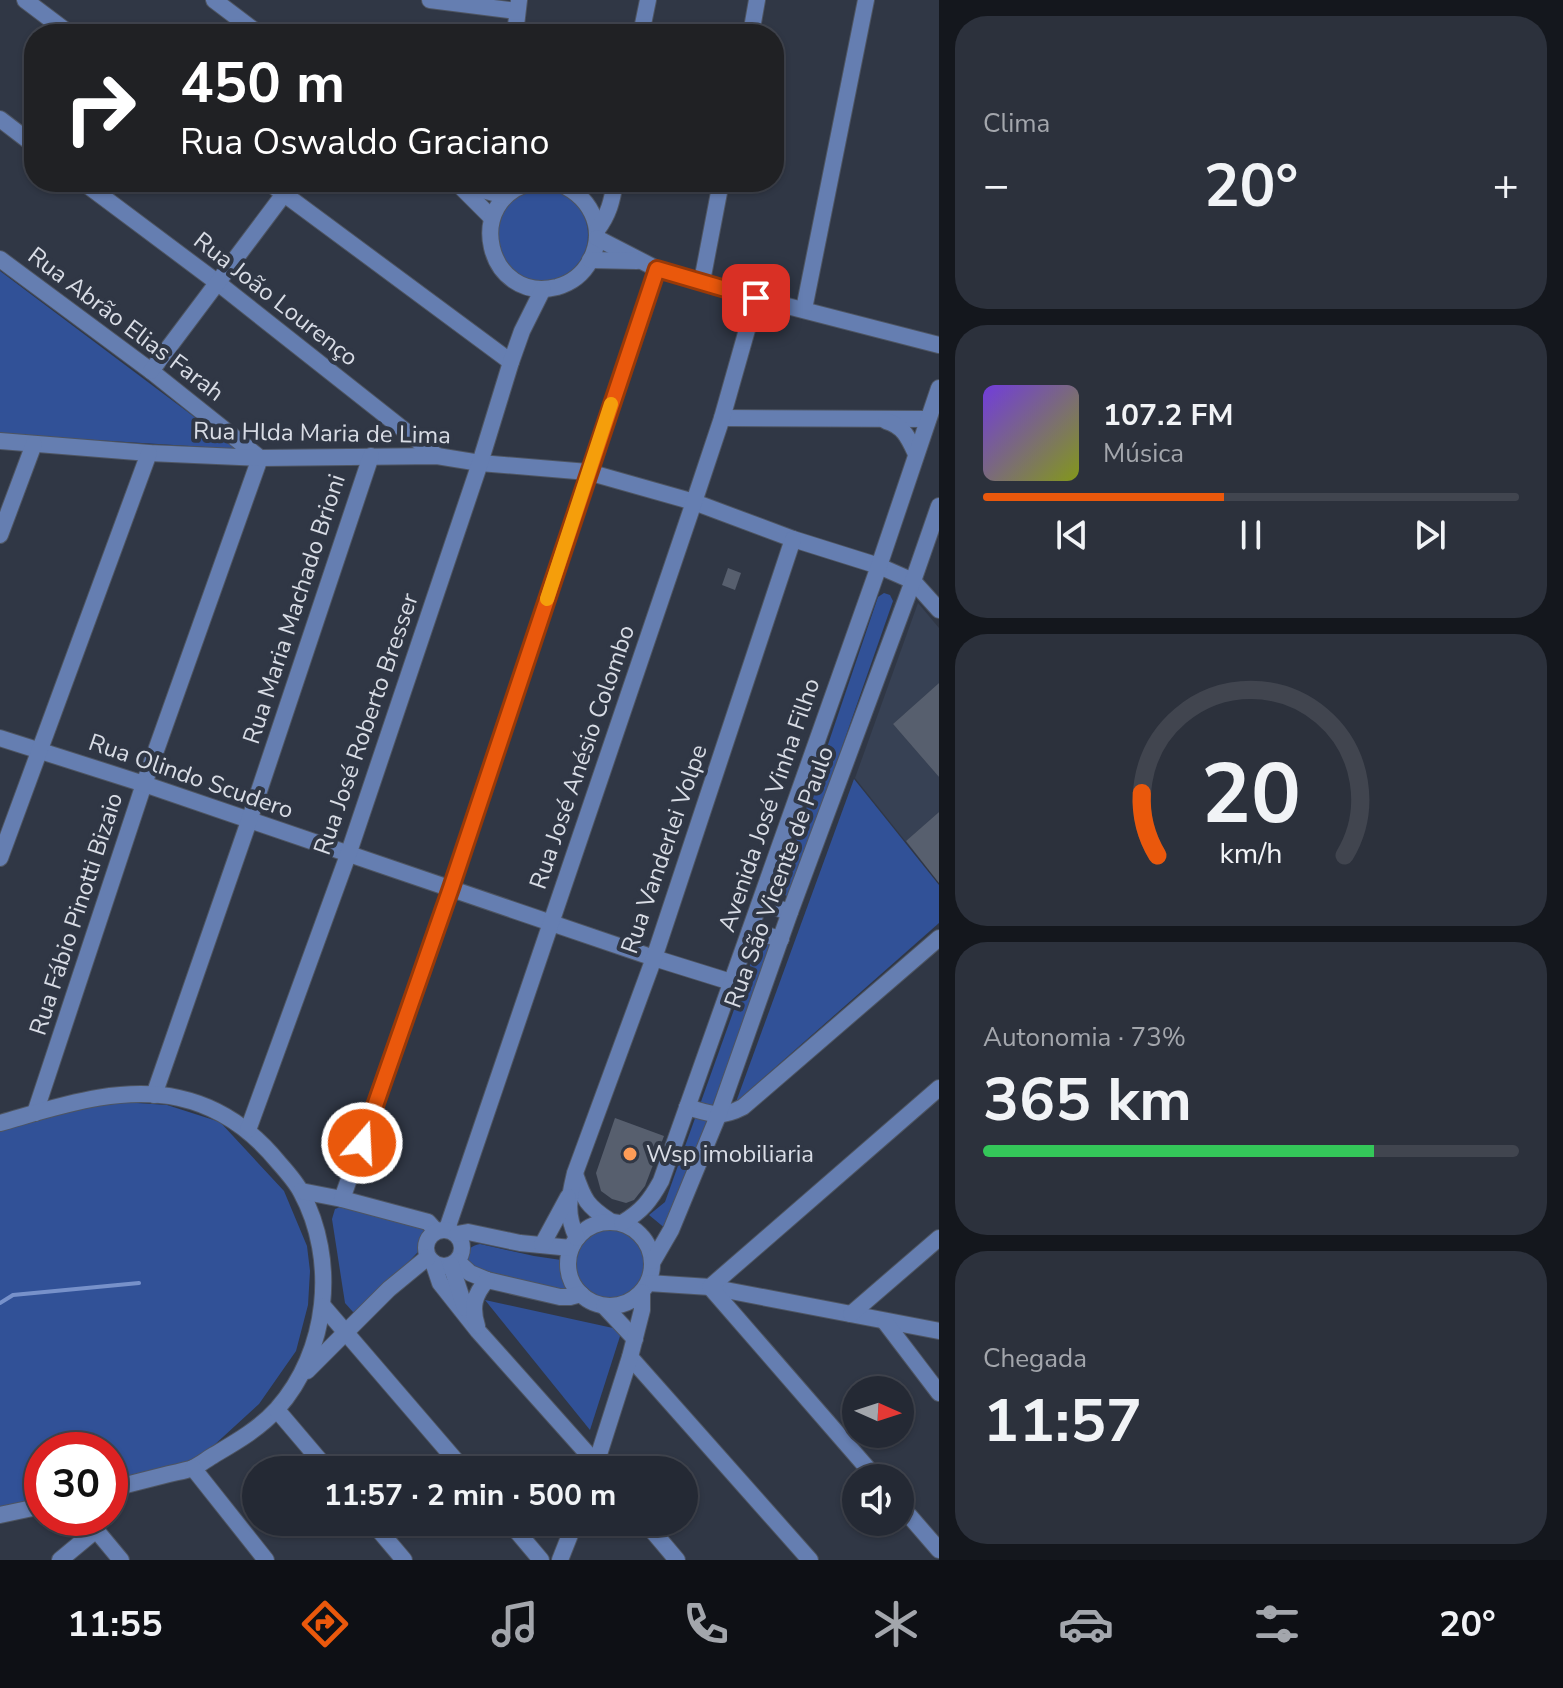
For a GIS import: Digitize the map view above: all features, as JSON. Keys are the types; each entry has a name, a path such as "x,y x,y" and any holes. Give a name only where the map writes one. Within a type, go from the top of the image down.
{"street":[{"path":"25,0 57,24"},
{"path":"214,0 246,24"},
{"path":"430,0 518,6"},
{"path":"643,24 648,0"},
{"path":"753,24 757,0"},
{"path":"804,309 866,0"},
{"path":"0,119 24,137"},
{"name":"Rua João Lourenço","path":"96,192 218,283 437,456"},
{"path":"151,371 286,192"},
{"path":"294,192 511,362"},
{"path":"466,192 492,218"},
{"path":"490,192 505,196"},
{"path":"512,192 497,206 492,218 489,234 491,250 498,265 510,277 524,285 543,289 562,285 585,269 611,206 613,192"},
{"path":"575,192 587,204 597,234 638,261 657,269 939,345"},
{"path":"587,204 600,192"},
{"path":"702,281 719,192"},
{"name":"Rua Abrão Elias Farah","path":"0,259 151,371 260,458"},
{"path":"590,260 638,261"},
{"path":"342,1199 451,888 657,269"},
{"name":"Rua José Roberto Bresser","path":"522,331 524,285"},
{"name":"Rua José Roberto Bresser","path":"248,1130 348,855 511,362 543,289"},
{"name":"Rua José Anésio Colombo","path":"447,1232 722,418 756,298"},
{"name":"Avenida José Vinha Filho","path":"616,1222 637,1214 651,1200 661,1181 939,388"},
{"path":"722,418 928,419"},
{"path":"873,419 892,423 907,434 916,454"},
{"name":"Rua Hlda Maria de Lima","path":"0,441 260,458 437,456 480,463 588,472 694,502 793,539 879,566 913,581"},
{"path":"0,535 34,444"},
{"path":"0,858 149,453"},
{"name":"Rua Maria Machado Brioni","path":"154,1095 371,456"},
{"name":"Rua Fábio Pinotti Bizaio","path":"35,1113 144,784 260,458"},
{"name":"Rua São Vicente de Paulo","path":"653,1263 671,1230 718,1116 939,506"},
{"name":"Rua Vanderlei Volpe","path":"574,1243 568,1211 575,1173 654,958 793,539"},
{"path":"913,581 939,610"},
{"name":"Rua Olindo Scudero","path":"0,738 731,982"},
{"path":"760,903 790,912"},
{"path":"750,931 781,939"},
{"path":"687,1107 718,1116 743,1107 939,938"},
{"path":"710,1287 939,1088"},
{"path":"0,1123 106,1096 154,1095 210,1107 248,1130 301,1191 314,1222 323,1262 328,1311 302,1376"},
{"path":"575,1173 583,1198 593,1210 637,1231 648,1244 653,1263 601,1456"},
{"path":"301,1191 428,1222 462,1245 460,1256 454,1263 445,1266 431,1260"},
{"path":"542,1245 569,1196"},
{"path":"616,1222 597,1223 586,1229 574,1243 568,1260 573,1284 591,1302 604,1306 625,1304 645,1287 710,1287 939,1331"},
{"path":"574,1243 542,1245 468,1232 447,1232 430,1235 426,1250 440,1283 587,1456"},
{"path":"851,1314 939,1238"},
{"path":"128,1484 193,1468 248,1435 277,1410 302,1376 389,1289 431,1260"},
{"path":"454,1263 487,1280 560,1297 581,1294"},
{"path":"454,1263 468,1317"},
{"path":"653,1263 685,1285"},
{"path":"478,1331 473,1302 487,1280"},
{"path":"710,1287 864,1464"},
{"path":"604,1306 635,1339"},
{"path":"328,1311 352,1326 453,1456"},
{"path":"885,1322 939,1393"},
{"path":"630,1357 810,1560"},
{"path":"277,1410 316,1456"},
{"path":"193,1468 266,1560"},
{"path":"0,1515 24,1510"},
{"path":"914,1521 939,1550"},
{"path":"60,1560 81,1536"},
{"path":"102,1536 121,1560"},
{"path":"384,1536 404,1560"},
{"path":"521,1536 541,1560"},
{"path":"560,1560 569,1536"},
{"path":"657,1536 677,1560"}],"shaded area":[{"path":"524,192 560,192 575,202 587,226 585,253 575,268 560,278 542,281 524,278 509,268 499,253 496,235 499,217 509,202"},
{"path":"0,271 237,449 0,434"},
{"path":"884,593 890,595 893,601 791,893 787,896 776,891 878,597"},
{"path":"918,603 939,628 939,683 893,724 939,777 939,812 906,841 939,883 855,778"},
{"path":"854,779 939,885 939,923 736,1102"},
{"path":"759,940 773,944 666,1229 649,1215 665,1202"},
{"path":"107,1101 167,1105 220,1122 284,1191 307,1246 310,1271 308,1305 296,1351 259,1404 200,1458 128,1477 128,1432 24,1432 24,1502 0,1507 0,1129"},
{"path":"343,1206 424,1227 429,1232 429,1240 364,1310 353,1312 345,1303 332,1219 335,1209"},
{"path":"611,1229 636,1239 646,1264 636,1289 611,1299 586,1289 576,1264 586,1239"},
{"path":"480,1244 561,1260 567,1290 555,1290 475,1271 465,1258 470,1248"},
{"path":"485,1300 622,1330 590,1430"}],"building":[{"path":"728,568 741,573 735,590 722,585"},
{"path":"939,683 939,777 893,724"},
{"path":"939,812 939,883 906,841"},
{"name":"Wsp imobiliaria","path":"615,1118 664,1136 645,1186 634,1200 626,1203 612,1199 601,1191 596,1173"}],"waterway":[{"path":"0,1303 13,1295 139,1283"}],"slow traffic":[{"path":"547,599 611,404"}],"place":[{"name":"Wsp imobiliaria","path":"630,1154"}],"route":[{"path":"362,1143 451,888 657,269 756,298"}]}
